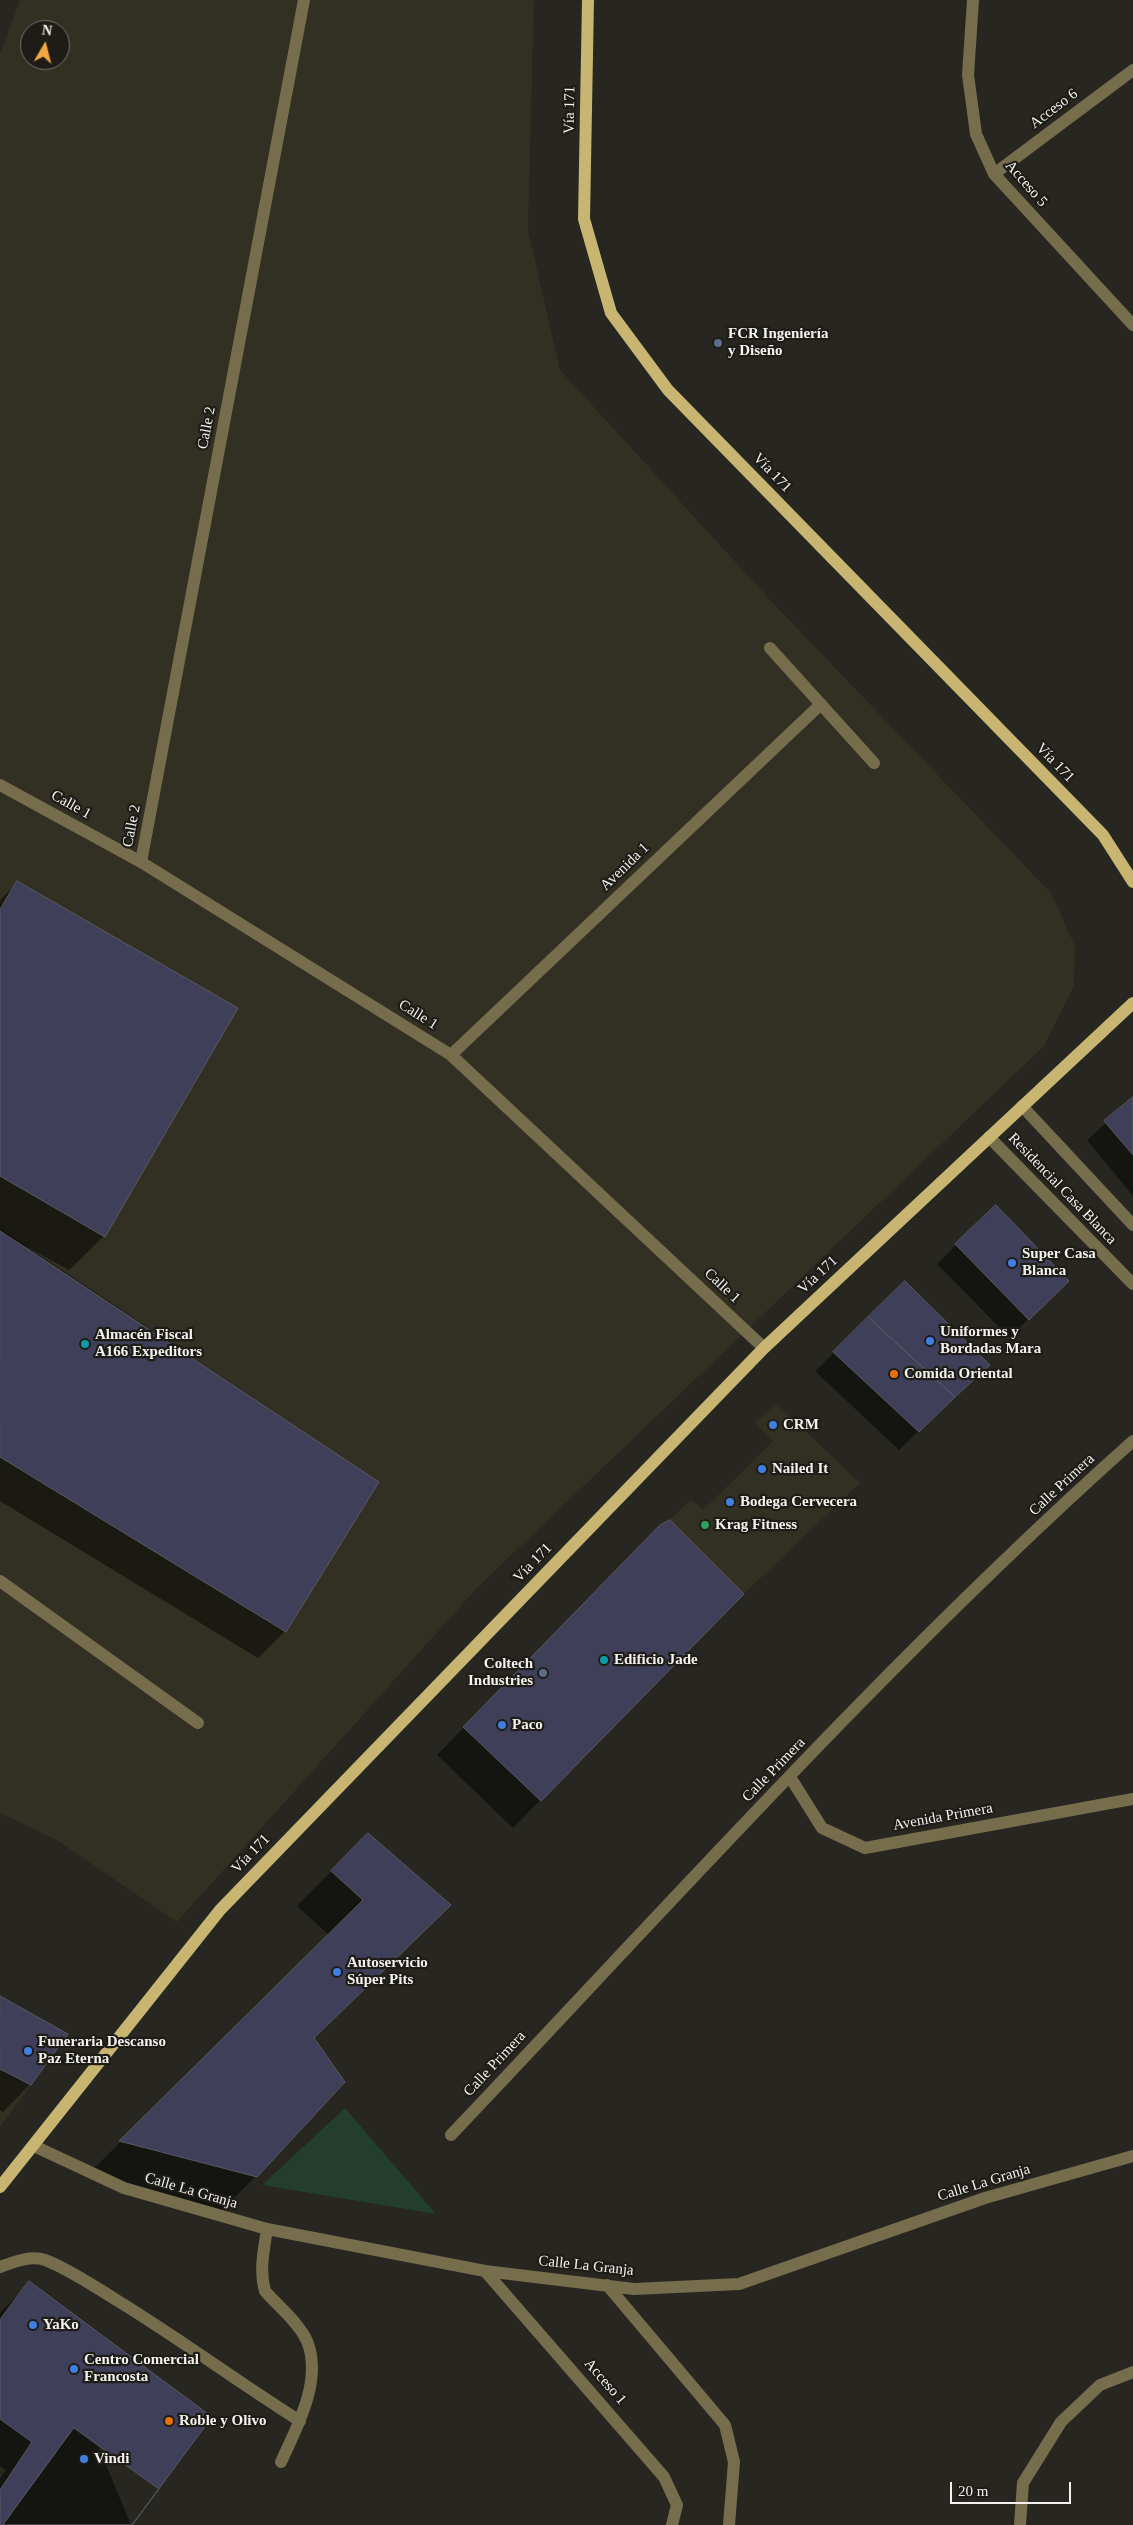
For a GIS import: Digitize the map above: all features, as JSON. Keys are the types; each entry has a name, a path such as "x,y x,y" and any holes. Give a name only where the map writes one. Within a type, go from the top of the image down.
{"main road":[{"name":"Vía 171","path":"588,0 584,219 611,312 668,390 1103,836 1133,882"},
{"name":"Vía 171","path":"0,2187 220,1910 764,1348 1133,1003"}],"street":[{"name":"Calle 2","path":"142,862 304,0"},
{"name":"Acceso 5","path":"973,0 968,75 976,134 994,174 1133,325"},
{"name":"Acceso 6","path":"994,174 1133,70"},
{"path":"770,648 874,763"},
{"name":"Avenida 1","path":"451,1055 821,704"},
{"name":"Calle 1","path":"0,785 142,862 451,1055 764,1348"},
{"name":"Residencial Casa Blanca","path":"1022,1106 1133,1226"},
{"name":"Residencial Casa Blanca","path":"989,1137 1133,1284"},
{"name":"Calle Primera","path":"451,2135 790,1777 904,1660 1087,1482 1133,1441"},
{"path":"0,1581 198,1722"},
{"name":"Avenida Primera","path":"790,1777 822,1828 865,1848 1133,1799"},
{"name":"Calle La Granja","path":"34,2146 124,2188 267,2230 486,2271 634,2288 739,2284 985,2198 1133,2156"},
{"path":"267,2230 261,2269 265,2291 306,2340 310,2353 311,2371 309,2387 300,2421 281,2462"},
{"path":"0,2266 21,2260 44,2260 102,2291 159,2326 229,2375 300,2421"},
{"name":"Acceso 1","path":"486,2271 664,2477 677,2505 672,2525"},
{"path":"606,2285 725,2426 734,2462 729,2525"},
{"path":"1020,2525 1023,2483 1061,2422 1100,2385 1133,2372"}],"shaded area":[{"path":"20,0 534,0 528,230 560,370 773,603 1051,893 1075,946 1074,986 1044,1046 477,1588 177,1922 55,1839 0,1813 0,1231 284,1418 0,1228 0,54"},
{"path":"776,1403 860,1483 744,1594 670,1520 691,1499 703,1510 773,1441 755,1423"},
{"path":"0,2069 31,2085 0,2127"}],"green space":[{"path":"345,2108 436,2214 262,2185"}],"building":[{"path":"17,881 238,1008 105,1237 0,1176 0,910"},
{"path":"1133,1097 1133,1155 1104,1121"},
{"name":"Super Casa Blanca","path":"996,1205 1069,1281 1029,1320 955,1244"},
{"name":"Almacén Fiscal A166 Expeditors","path":"0,1231 379,1482 286,1632 0,1457"},
{"name":"Uniformes y Bordadas Mara","path":"905,1281 990,1365 955,1397 868,1317"},
{"name":"Comida Oriental","path":"868,1317 955,1397 919,1432 833,1352"},
{"name":"Edificio Jade","path":"670,1520 744,1594 541,1801 463,1727 660,1525"},
{"name":"Autoservicio Súper Pits","path":"368,1833 451,1905 314,2038 345,2082 257,2177 119,2141 363,1900 331,1871"},
{"name":"Funeraria Descanso Paz Eterna","path":"0,1996 68,2034 31,2085 0,2069"},
{"name":"Centro Comercial Francosta","path":"29,2281 212,2417 132,2525 0,2525 0,2490 32,2442 0,2419 0,2320"},
{"name":"Vindi","path":"74,2428 159,2489 132,2525 3,2525"}],"place":[{"name":"FCR Ingeniería y Diseño","path":"718,343"},
{"name":"Super Casa Blanca","path":"1012,1263"},
{"name":"Uniformes y Bordadas Mara","path":"930,1341"},
{"name":"Almacén Fiscal A166 Expeditors","path":"85,1344"},
{"name":"Comida Oriental","path":"894,1374"},
{"name":"CRM","path":"773,1425"},
{"name":"Nailed It","path":"762,1469"},
{"name":"Bodega Cervecera","path":"730,1502"},
{"name":"Krag Fitness","path":"705,1525"},
{"name":"Edificio Jade","path":"604,1660"},
{"name":"Coltech Industries","path":"543,1673"},
{"name":"Paco","path":"502,1725"},
{"name":"Autoservicio Súper Pits","path":"337,1972"},
{"name":"Funeraria Descanso Paz Eterna","path":"28,2051"},
{"name":"YaKo","path":"33,2325"},
{"name":"Centro Comercial Francosta","path":"74,2369"},
{"name":"Roble y Olivo","path":"169,2421"},
{"name":"Vindi","path":"84,2459"}]}
